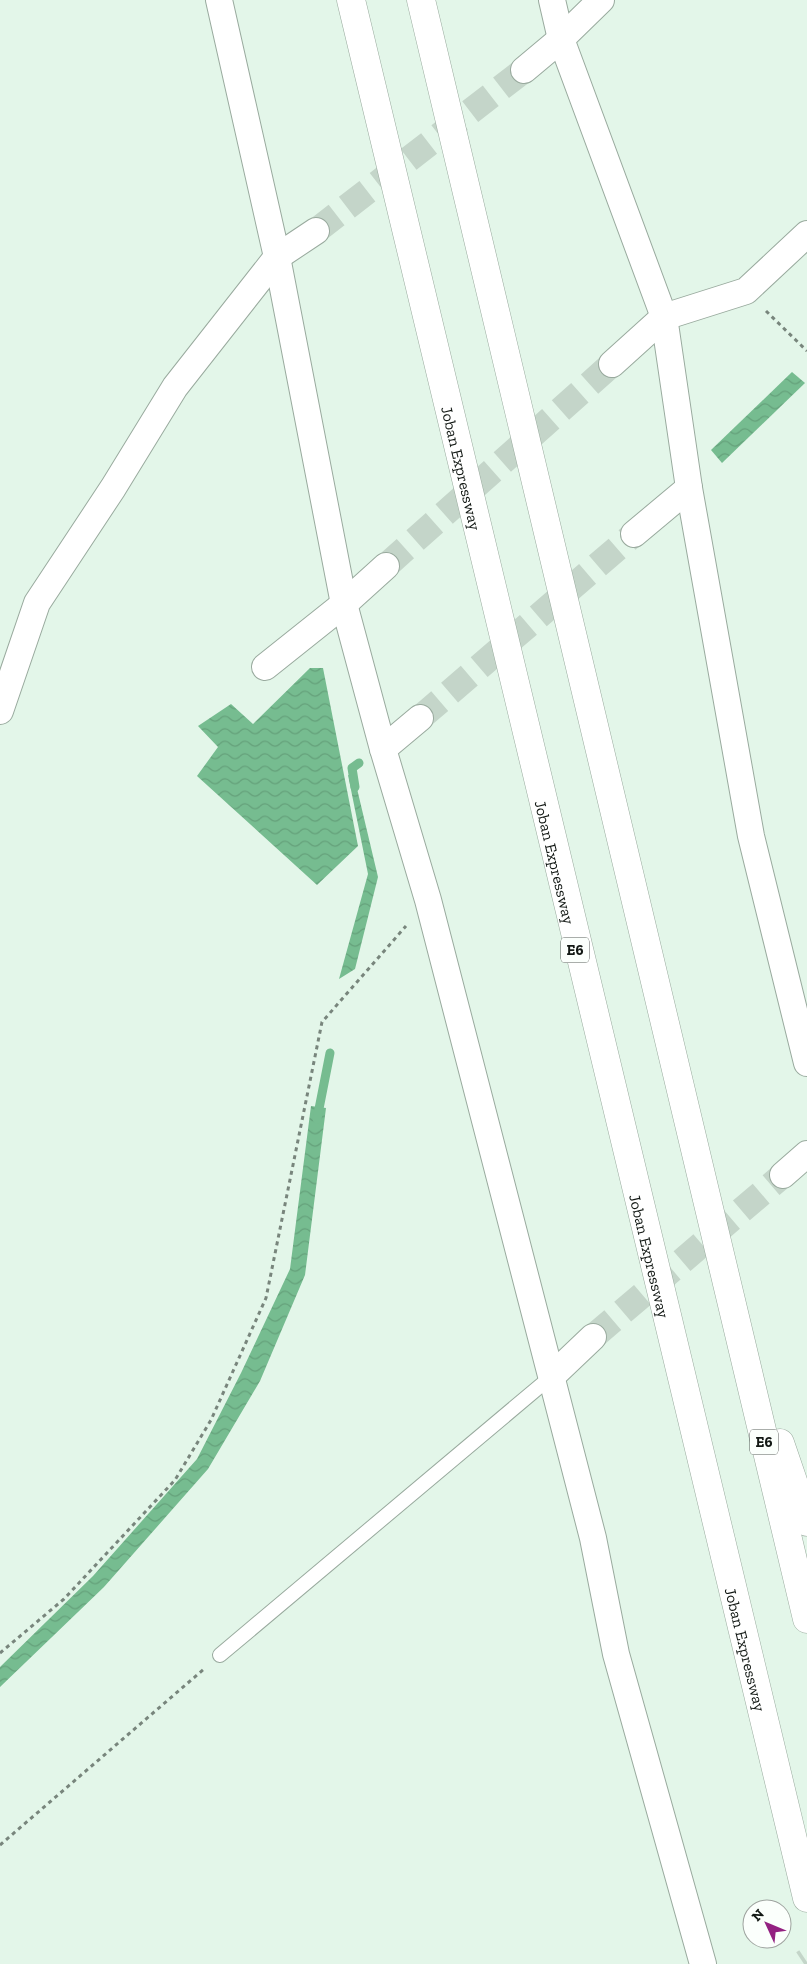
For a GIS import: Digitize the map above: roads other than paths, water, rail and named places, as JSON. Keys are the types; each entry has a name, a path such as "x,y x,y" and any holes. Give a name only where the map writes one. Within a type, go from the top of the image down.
{"highway":[{"name":"Joban Expressway","path":"351,0 511,682 656,1286 807,1898"},
{"name":"E6","path":"421,0 569,635 720,1266 807,1619"},
{"path":"720,1266 807,1522"}],"street":[{"path":"219,0 277,257 344,604 383,749 428,900 593,1538 616,1654 703,1964"},
{"path":"552,0 561,40 664,317 688,488 751,836 807,1062"},
{"path":"524,70 561,40 601,0"},
{"path":"0,711 37,603 113,488 175,387 277,257 316,231"},
{"path":"612,364 664,317 746,291 807,234"},
{"path":"634,534 688,488"},
{"path":"266,667 344,604 386,566"},
{"path":"383,749 420,718"},
{"path":"783,1175 807,1154"},
{"path":"552,1376 593,1336"}],"lane":[{"path":"220,1656 552,1376"}],"water":[{"path":"792,372 805,383 722,463 711,450"},
{"path":"310,668 323,668 358,846 317,885 197,776 218,747 198,726 231,704 253,724"},
{"path":"348,775 354,776 378,877 355,969 339,979 368,874"},
{"path":"311,1106 326,1108 305,1275 260,1381 208,1469 104,1587 0,1687 0,1667 93,1576 197,1459 241,1373 290,1269"}],"waterway":[{"path":"355,787 352,768 359,763"},
{"path":"317,1119 330,1053"}],"tunnel":[{"path":"316,231 524,70"},
{"path":"386,566 612,364"},
{"path":"420,718 634,534"},
{"path":"593,1337 783,1175"}]}
